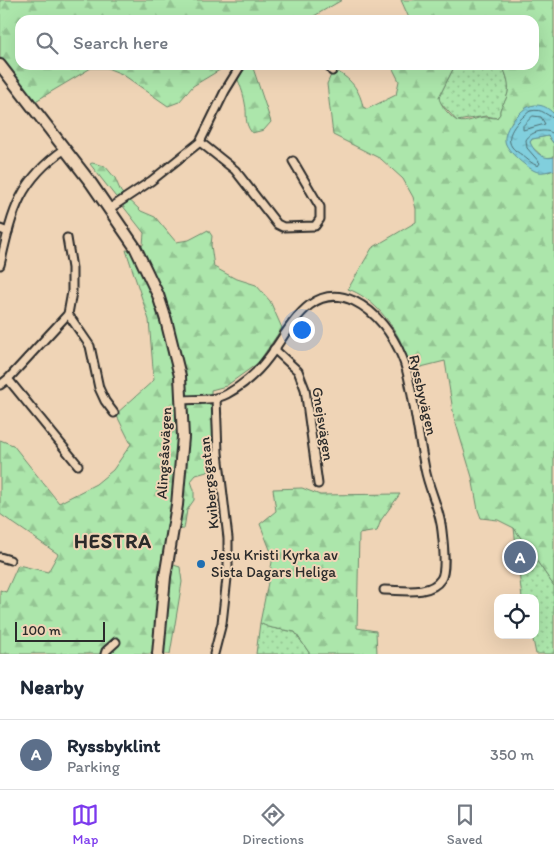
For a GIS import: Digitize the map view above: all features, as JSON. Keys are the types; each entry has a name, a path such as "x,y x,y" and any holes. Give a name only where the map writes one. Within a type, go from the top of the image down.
{"main road":[{"name":"Alingsåsvägen","path":"0,65 65,149 135,247 158,295 175,354 180,376 183,437 181,465 165,578 158,654"}],"street":[{"path":"109,209 151,182 200,142 225,91 238,70"},
{"path":"200,142 235,170 278,224 283,227 315,226 320,219 320,207 293,161"},
{"path":"0,265 16,205 33,175 65,149"},
{"path":"0,229 8,232"},
{"path":"0,385 8,379 68,314 72,292 72,268 67,238"},
{"name":"Ryssbyvägen","path":"182,400 216,398 225,395 251,377 300,313 315,301 323,298 341,297 365,307 384,325 403,359 425,470 439,517 443,545 443,574 434,587 426,590 384,590"},
{"path":"68,314 90,346 99,388 105,401 114,413"},
{"name":"Gnejsvägen","path":"274,349 298,371 305,388 318,484"},
{"path":"8,379 78,465"},
{"name":"Kvibergsgatan","path":"214,654 222,623 228,569 228,538 218,453 216,398"},
{"path":"0,557 10,560"},
{"path":"105,654 116,642"}],"green space":[{"path":"0,0 342,0 316,15 15,15 15,70 88,70 34,102 0,57"},
{"path":"401,0 554,0 554,114 511,122 548,172 554,170 554,586 514,528 498,520 481,518 472,477 454,417 445,361 409,370 401,343 390,324 372,303 348,289 372,248 416,222 416,209 413,197 403,179 381,159 333,135 327,84 331,75 338,72 355,86 363,107 367,109 396,95 399,81 394,70 452,70 439,97 443,107 449,114 461,122 482,117 497,118 508,92 504,70 539,70 539,15 408,15"},
{"path":"112,70 220,70 193,86 179,102 168,106 122,74"},
{"path":"234,70 254,70 271,122 264,130 252,133 249,129 243,93"},
{"path":"452,70 504,70 508,80 506,99 497,118 486,116 457,121 439,101 439,97"},
{"path":"548,136 554,144 554,157 544,158 531,146 530,142 532,139"},
{"path":"90,164 105,166 115,178 121,192 141,211 155,217 176,242 189,240 208,230 212,236 211,245 214,267 234,278 256,285 270,301 282,328 258,363 226,386 211,390 214,470 196,475 191,481 194,490 194,500 187,510 184,529 168,530 165,544 164,562 180,567 182,582 170,654 0,654 0,590 6,592 18,565 48,572 58,554 0,514 0,440 13,445 59,503 96,484 113,470 131,444 116,414 154,380 149,320 126,250 134,251 143,245 144,233"},
{"path":"302,488 320,495 400,494 381,520 377,531 359,534 357,628 376,631 377,654 310,654 295,632 273,628 260,623 273,557 260,524 276,511 273,489"},
{"path":"514,528 554,586 554,654 536,654 533,639 539,639 539,594 522,594"},
{"path":"260,623 273,628 295,632 310,654 256,654"}],"water":[{"path":"535,105 546,107 554,114 554,144 548,136 532,139 530,142 539,154 550,158 554,157 554,170 546,172 534,171 518,160 509,150 505,141 506,131 514,119 524,109"}],"place":[{"name":"Ryssbyklint","path":"520,557"},
{"name":"Jesu Kristi Kyrka av Sista Dagars Heliga","path":"201,564"}],"district":[{"name":"HESTRA","path":"113,541"}]}
